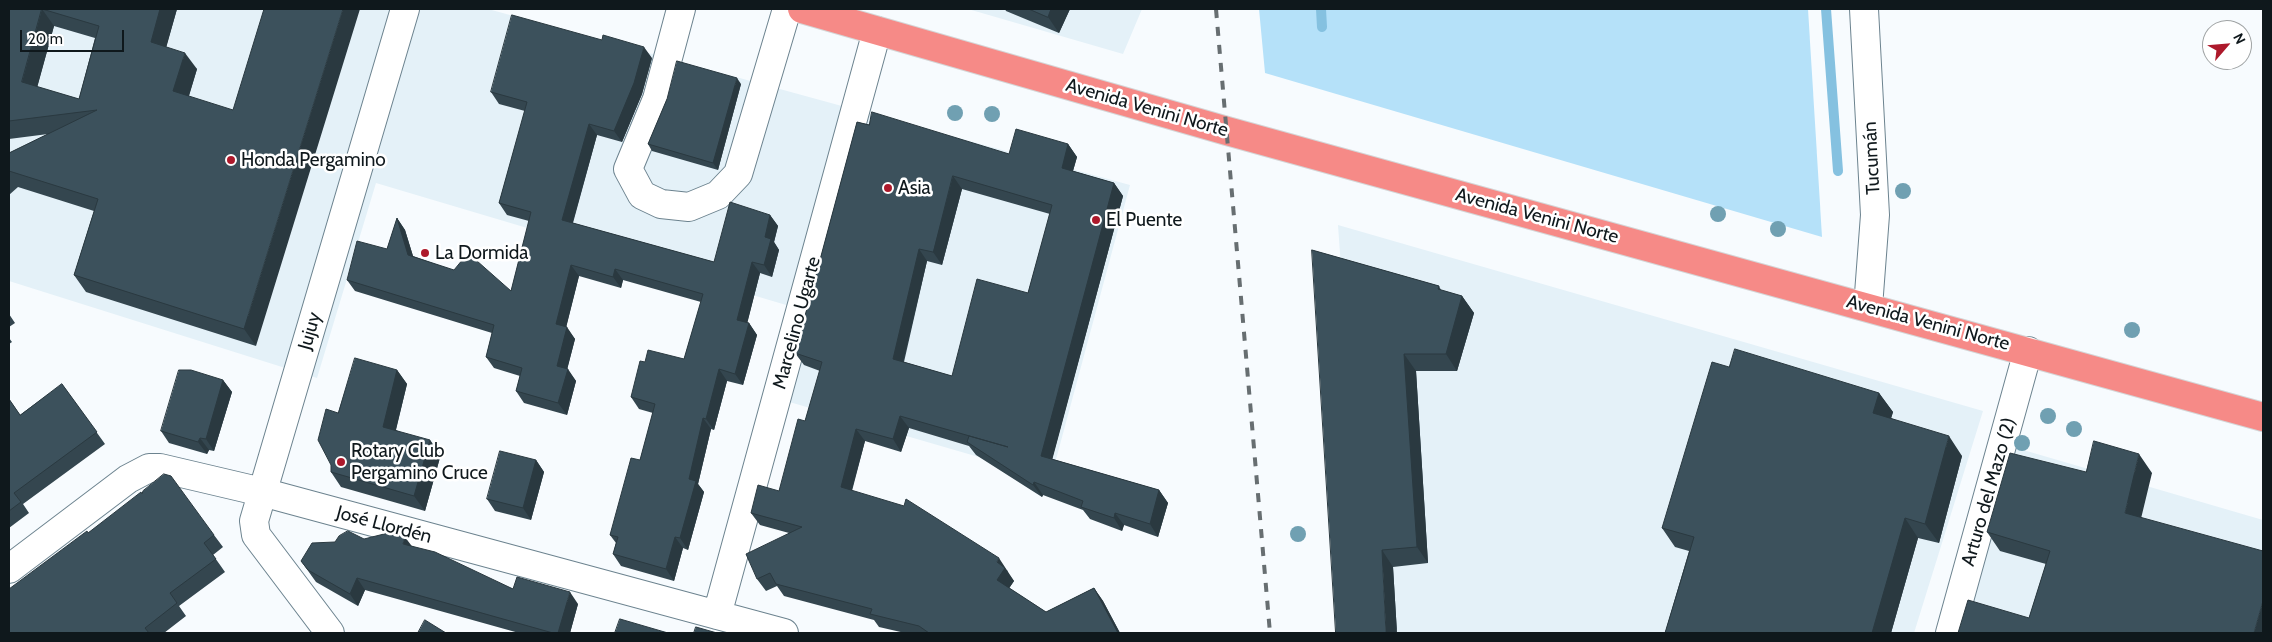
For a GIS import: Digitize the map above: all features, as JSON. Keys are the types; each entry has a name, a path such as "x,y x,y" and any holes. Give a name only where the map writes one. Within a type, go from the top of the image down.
{"highway":[{"name":"Avenida Venini Norte","path":"801,10 1217,128 2263,417"}],"street":[{"name":"Jujuy","path":"330,633 256,535 254,521 405,9"},
{"path":"681,9 656,99 628,169 642,195 661,204 689,207 718,195 738,174 801,10"},
{"name":"Tucumán","path":"1864,9 1875,215 1868,307"},
{"name":"Marcelino Ugarte","path":"717,615 877,31"},
{"name":"Arturo del Mazo (2)","path":"1950,633 2028,351"},
{"name":"José Llordén","path":"9,569 128,478 149,468 171,469 784,633"}],"shaded area":[{"path":"9,9 488,9 1130,185 1051,478 786,401 813,313 376,183 317,378 9,281"},
{"path":"968,9 1142,9 1123,54"},
{"path":"1259,9 1808,9 1822,237 1265,73"},
{"path":"1338,225 1983,411 1914,633 1367,633"},
{"path":"2013,447 2263,520 2263,633 1959,633"}],"building":[{"path":"9,9 42,9 160,9 151,42 185,53 173,91 233,110 264,9 343,9 244,329 74,275 98,199 9,171 9,153 97,110 9,121","holes":["42,9 99,26 79,99 22,82"]},
{"path":"1029,9 1051,9 1048,17"},
{"path":"512,15 602,40 603,35 644,47 634,83 614,131 589,124 562,220 714,262 730,202 770,215 765,237 771,239 764,265 752,262 737,320 749,323 735,374 719,369 706,419 703,418 689,479 696,481 680,538 675,537 666,569 613,554 618,537 610,535 631,458 640,460 655,404 631,397 640,361 645,362 648,350 684,359 703,294 615,269 613,277 571,265 556,324 567,327 557,366 568,369 558,403 516,391 522,368 486,357 494,325 347,280 357,241 387,249 397,218 408,255 454,270 468,253 511,291 531,212 499,203 527,102 491,92"},
{"path":"677,61 737,78 713,163 648,144 667,99"},
{"path":"872,112 1009,154 1016,129 1068,144 1062,168 1114,183 1041,456 1159,490 1150,524 1115,513 1114,518 1081,507 1083,501 1034,482 1033,485 967,442 969,436 1008,447 900,416 893,439 856,429 841,487 904,506 906,499 999,558 997,562 1005,568 997,580 1046,612 1094,588 1118,633 929,633 919,626 870,614 872,609 776,584 770,573 757,579 746,554 802,527 751,513 758,485 779,491 798,419 805,421 822,362 795,353 857,122 869,125","holes":["953,176 1052,205 1028,293 977,279 952,376 893,359 919,249 933,252"]},
{"path":"1312,250 1439,286 1438,289 1462,296 1446,354 1404,354 1417,547 1382,550 1386,633 1336,633"},
{"path":"1735,349 1879,393 1873,413 1949,436 1925,524 1905,518 1872,633 1665,633 1694,537 1662,528 1712,362 1729,367"},
{"path":"355,358 397,370 383,427 430,440 414,496 331,472 331,465 318,440 326,409 338,413"},
{"path":"179,370 191,370 223,380 206,439 200,438 198,442 161,431"},
{"path":"62,384 97,432 14,493 21,502 9,511 9,399 20,415"},
{"path":"2094,441 2139,454 2125,513 2263,551 2263,601 2254,633 1958,633 1968,600 2029,618 2050,551 1987,532 2010,453 2086,472"},
{"path":"500,451 536,460 523,508 487,499"},
{"path":"164,474 171,476 214,535 204,543 216,559 170,593 177,603 145,628 149,633 9,633 9,589 87,531 88,533 141,492 142,494 143,491"},
{"path":"348,531 364,539 388,533 405,537 403,544 435,552 513,589 517,577 570,592 558,633 357,578 350,594 308,570 301,561 312,543 335,542 339,536"},
{"path":"620,619 668,633 615,633"},
{"path":"425,620 446,633 418,633"},
{"path":"696,627 717,633 694,633"}],"waterway":[{"path":"1321,9 1322,27"},
{"path":"1826,9 1838,171"}],"railway":[{"path":"1216,9 1270,633"}],"place":[{"name":"Honda Pergamino","path":"231,160"},
{"name":"Asia","path":"888,188"},
{"name":"El Puente","path":"1096,220"},
{"name":"La Dormida","path":"425,253"},
{"name":"Rotary Club Pergamino Cruce","path":"341,462"}]}
